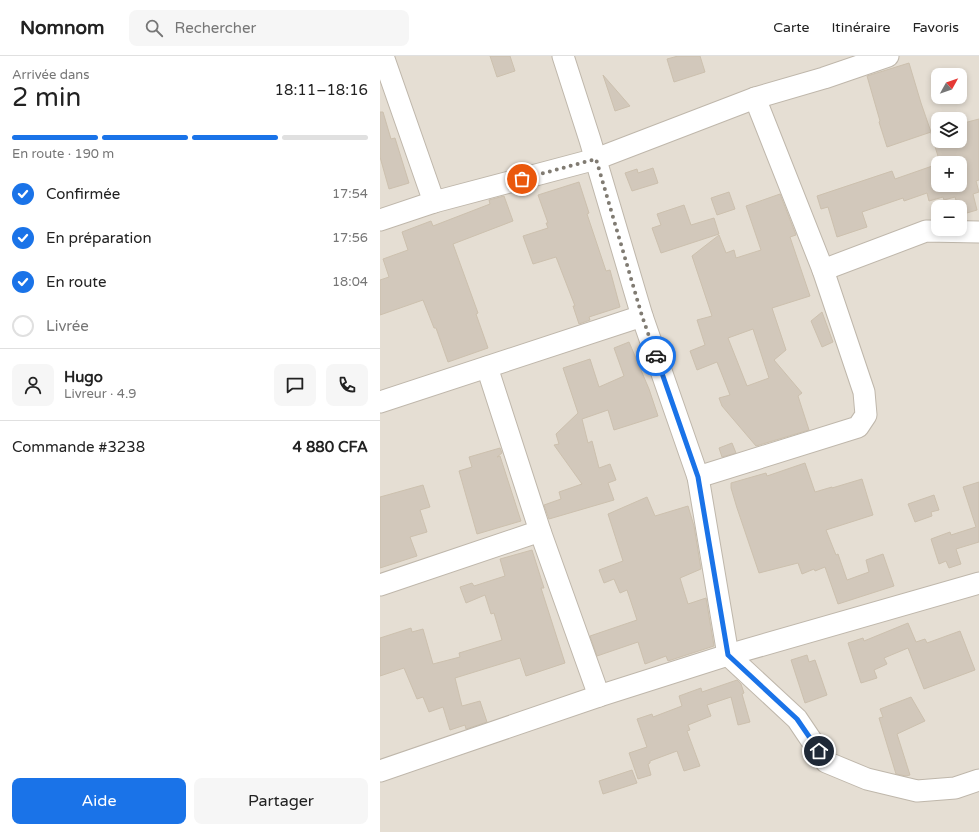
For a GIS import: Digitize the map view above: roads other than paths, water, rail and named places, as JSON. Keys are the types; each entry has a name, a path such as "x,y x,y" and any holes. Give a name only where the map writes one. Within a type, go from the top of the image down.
{"street":[{"path":"384,56 434,202"},
{"path":"563,56 596,159 642,316 698,477 728,655 797,719 826,762 867,779 917,791 955,788 979,780"},
{"path":"380,220 434,202 596,159 755,98 824,78 888,56"},
{"path":"698,477 858,427 866,415 864,392 823,270 755,98"},
{"path":"823,270 926,231 979,232"},
{"path":"380,402 642,316"},
{"path":"487,367 540,531 599,696"},
{"path":"380,585 540,531"},
{"path":"380,771 599,696 728,655 979,583"}]}
